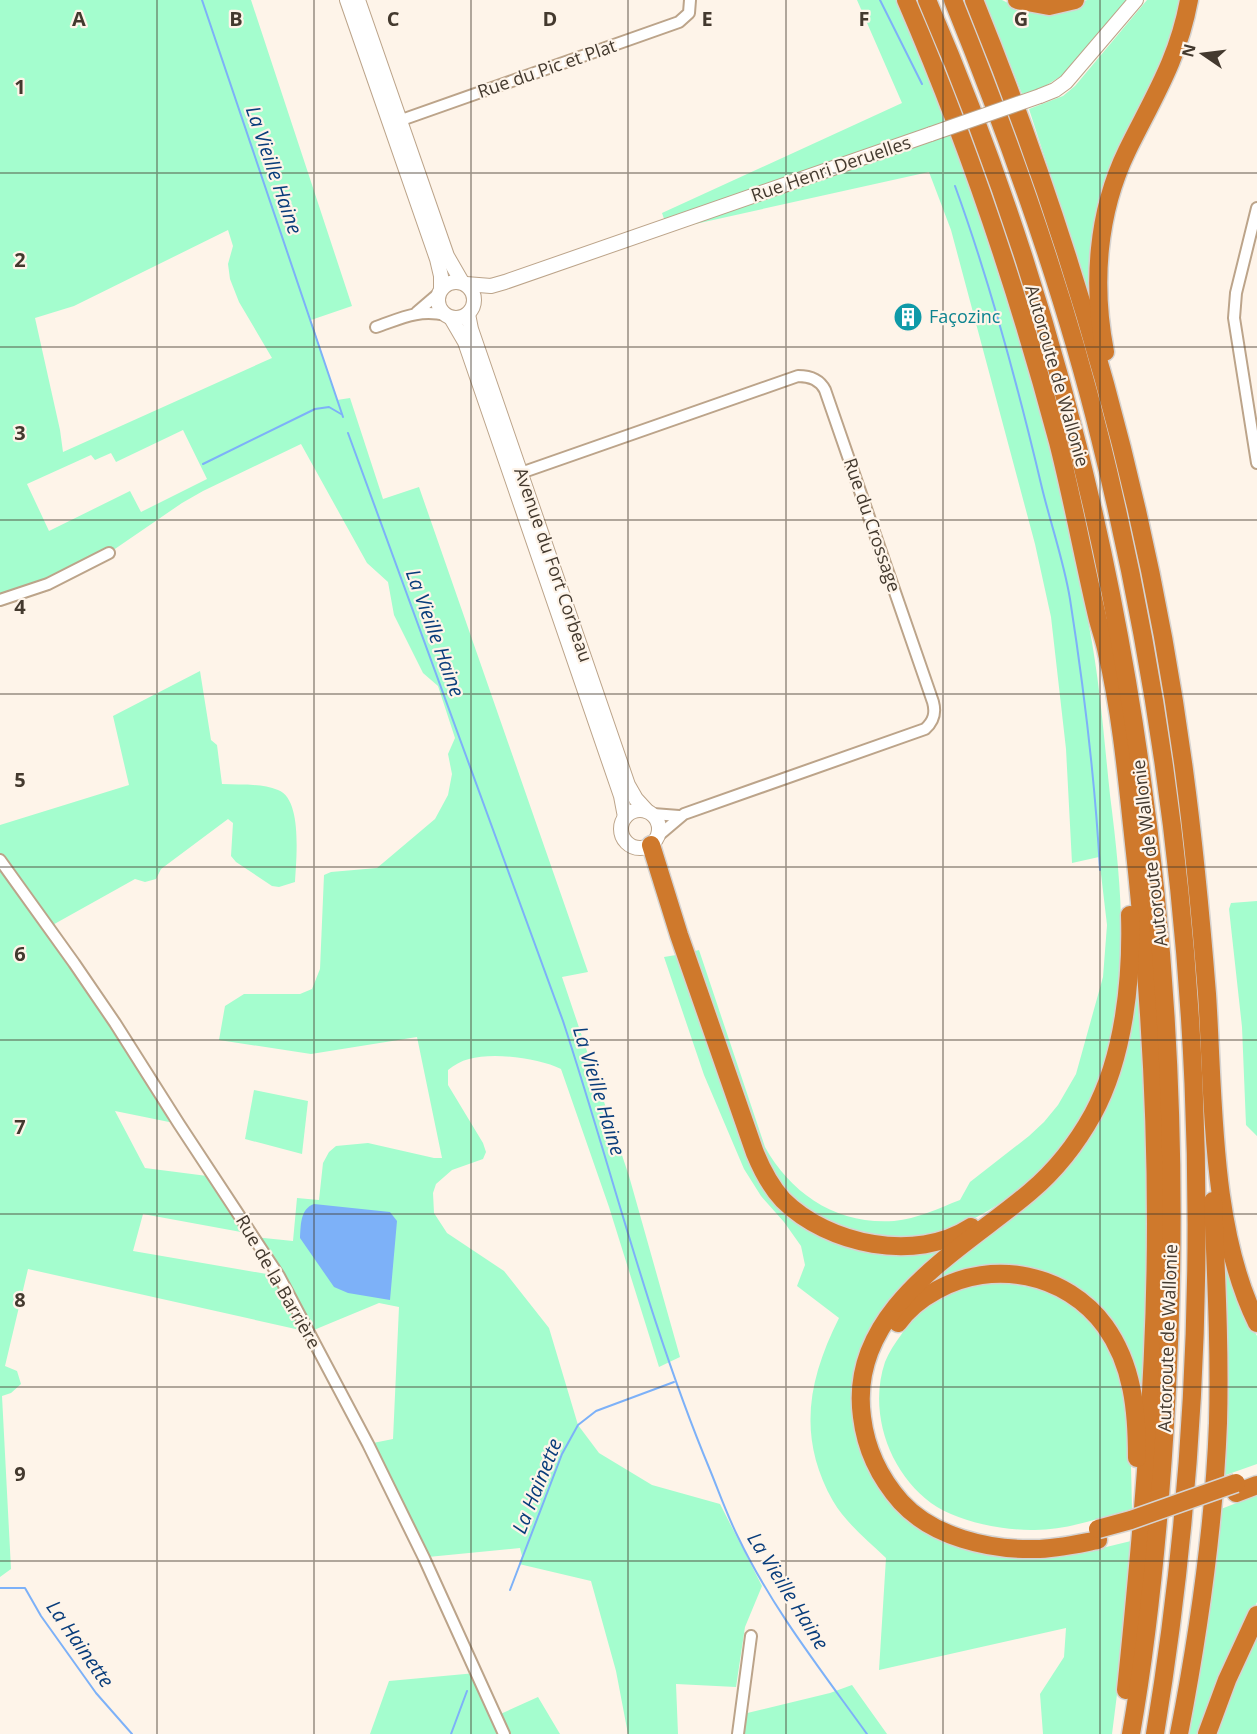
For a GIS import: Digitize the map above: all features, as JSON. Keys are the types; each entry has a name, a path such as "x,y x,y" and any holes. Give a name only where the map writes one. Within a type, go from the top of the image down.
{"highway":[{"path":"906,0 955,119 993,226 1059,445 1107,654 1126,772 1139,888 1154,1115 1156,1222 1149,1453 1125,1693 1132,1729"},
{"name":"Autoroute de Wallonie","path":"927,0 1012,221 1076,441 1124,658 1155,885 1166,998 1172,1113 1173,1222 1170,1338 1164,1454 1154,1563 1132,1729"},
{"name":"Autoroute de Wallonie","path":"954,0 1033,211 1069,325 1100,435 1126,547 1166,770 1190,998 1197,1226 1189,1454 1169,1645 1155,1734"},
{"path":"974,0 1013,97 1050,204 1118,433 1143,543 1165,651 1184,768 1206,982 1213,1106 1227,1228 1240,1281 1257,1323"},
{"path":"1017,0 1049,6 1076,0"},
{"path":"1118,433 1099,310 1098,269 1102,231 1110,197 1123,162 1170,66 1183,28 1189,0"},
{"path":"1098,621 1126,851 1131,949 1122,1033 1094,1113 1075,1143 1051,1172 1030,1192 926,1274 904,1298 876,1336 861,1386 864,1433 875,1463 888,1487 921,1519 944,1532 967,1540 1012,1548 1036,1549 1098,1534 1131,1520 1236,1488 1257,1485"},
{"path":"654,840 679,935 755,1153 771,1185 783,1200 801,1216 842,1236 868,1244 891,1246 914,1245 960,1234 993,1212 1010,1207"},
{"path":"1179,1734 1205,1587 1218,1422 1218,1341 1211,1146 1213,1106"},
{"path":"1098,1534 1024,1538 968,1529 939,1517 917,1503 901,1486 879,1448 872,1424 870,1402 872,1380 886,1339 901,1318 928,1295 959,1280 976,1275 1008,1273 1058,1286 1076,1297 1106,1327 1129,1376 1137,1425 1135,1600"},
{"path":"1236,1488 1257,1475"},
{"path":"1207,1734 1227,1680 1257,1615"}],"street":[{"path":"347,0 447,256 473,293 471,309 463,317 429,312 416,313 376,327"},
{"path":"358,0 437,259 441,276 438,306 448,316"},
{"name":"Rue du Pic et Plat","path":"395,122 679,22 689,13 690,0"},
{"name":"Rue Henri Deruelles","path":"464,283 491,286 931,135 1055,90 1066,82 1136,0"},
{"path":"1257,208 1236,292 1234,318 1257,464"},
{"path":"416,313 450,282 464,283"},
{"name":"Rue Henri Deruelles","path":"471,309 491,286"},
{"name":"Avenue du Fort Corbeau","path":"471,309 471,328 621,796 625,817"},
{"name":"Avenue du Fort Corbeau","path":"448,316 465,342 517,475 628,785 636,799 650,812"},
{"name":"Rue du Crossage","path":"517,475 798,376 807,376 821,383 825,390 933,702 935,711 933,718 925,729 680,816"},
{"path":"0,600 48,584 109,553"},
{"path":"635,810 680,816 654,840 639,848 624,840 621,829 625,817 635,810"},
{"path":"650,812 659,825 654,840"},
{"name":"Rue de la Barrière","path":"0,860 115,1023 178,1124 279,1276 368,1444 424,1558 504,1734"},
{"path":"738,1734 751,1636"}],"green space":[{"path":"0,0 251,0 352,306 311,320 337,400 350,398 383,499 419,487 588,972 562,977 629,1176 680,1357 659,1367 609,1207 561,1069 529,1059 490,1056 466,1060 448,1070 448,1085 483,1143 486,1152 483,1159 452,1170 436,1184 433,1193 434,1213 447,1233 504,1271 549,1328 578,1425 599,1453 652,1485 720,1504 762,1586 745,1627 736,1687 676,1684 678,1734 628,1734 616,1671 591,1581 519,1564 522,1556 520,1548 428,1557 368,1444 393,1439 399,1307 379,1303 309,1332 28,1269 5,1366 17,1371 21,1384 11,1393 2,1396 11,1569 0,1577 0,825 129,785 113,716 200,671 211,740 217,745 222,784 265,786 278,790 286,796 295,818 297,846 295,882 279,887 272,886 236,862 231,856 233,823 228,819 161,869 156,879 145,882 135,879 49,927 179,1124 115,1111 145,1168 215,1177 249,1230 241,1232 143,1214 133,1251 278,1276 254,1237 293,1241 297,1198 319,1200 323,1163 329,1152 336,1146 368,1143 442,1158 417,1037 311,1054 219,1040 225,1006 244,994 300,994 312,989 320,969 324,875 331,872 377,868 435,819 448,795 452,774 448,754 455,738 438,686 423,673 394,615 388,582 367,563 301,444 203,491 109,553 0,600","holes":["228,230 233,246 228,264 230,279 239,302 272,358 63,452 35,318 74,306","183,430 207,479 141,512 130,491 49,531 27,484 91,455 95,460 111,453 116,462"]},
{"path":"857,0 896,0 949,132 1016,327 1064,506 1089,626 1101,710 1120,891 1121,954 1115,1016 1102,1077 1086,1111 1052,1158 1009,1197 958,1226 913,1238 872,1236 830,1223 795,1203 782,1190 770,1170 691,952 699,950 765,1147 776,1164 802,1192 818,1203 853,1218 873,1221 911,1218 960,1200 970,1182 1044,1122 1058,1105 1076,1074 1103,977 1107,925 1099,857 1072,863 1066,749 1051,617 1035,544 951,230 929,172 668,230 662,213 902,103"},
{"path":"984,0 1002,0 1010,4 1075,6 1087,0 1127,0 1066,73 1042,88 1022,94"},
{"path":"1147,0 1185,0 1174,40 1130,136 1094,310 1029,109 1063,96 1075,86"},
{"path":"1257,901 1257,1136 1246,1125 1242,1027 1229,909 1231,903"},
{"path":"1136,919 1145,1074 1148,1221 1143,1476 1121,1342 1036,1272 906,1300 1101,1113"},
{"path":"682,954 756,1167 831,1236 949,1242 854,1380 851,1407 854,1430 861,1454 872,1477 883,1492 962,1547 1098,1549 1131,1541 1127,1615 1112,1734 1043,1734 1040,1694 1064,1657 1066,1628 879,1670 886,1558 850,1524 833,1501 814,1454 811,1431 814,1386 828,1341 839,1318 797,1286 805,1265 801,1246 761,1196 744,1169 704,1075 664,957"},
{"path":"254,1090 308,1101 302,1154 245,1139"},
{"path":"1223,1228 1250,1323 1257,1336 1257,1464 1223,1476"},
{"path":"996,1281 1043,1290 1070,1302 1100,1332 1112,1352 1123,1382 1130,1424 1132,1509 1082,1523 1044,1530 992,1526 953,1515 941,1509 916,1490 904,1475 886,1440 881,1420 880,1381 890,1351 913,1318 928,1304 952,1292"},
{"path":"1257,1495 1257,1602 1202,1734 1184,1734 1207,1622 1221,1509"},
{"path":"1257,1631 1257,1734 1215,1734 1232,1685"},
{"path":"476,1673 496,1716 538,1697 560,1734 370,1734 389,1681"},
{"path":"852,1685 887,1734 738,1734 739,1715 830,1693"}],"water":[{"path":"314,1204 390,1212 397,1221 390,1300 348,1293 334,1287 300,1238 304,1214 309,1206"}],"waterway":[{"name":"La Vieille Haine","path":"202,0 343,417"},
{"path":"880,0 922,84"},
{"path":"955,186 1003,336 1067,585 1088,734 1100,870"},
{"path":"203,464 315,409 329,407 341,414"},
{"name":"La Vieille Haine","path":"348,433 563,1021 668,1359 723,1504 766,1589 867,1734"},
{"name":"La Hainette","path":"510,1590 562,1454 578,1425 596,1411 674,1382"},
{"name":"La Hainette","path":"0,1588 25,1588 41,1616 96,1693 132,1734"},
{"path":"451,1734 467,1691"}],"place":[{"name":"Façozinc","path":"908,317"}]}
